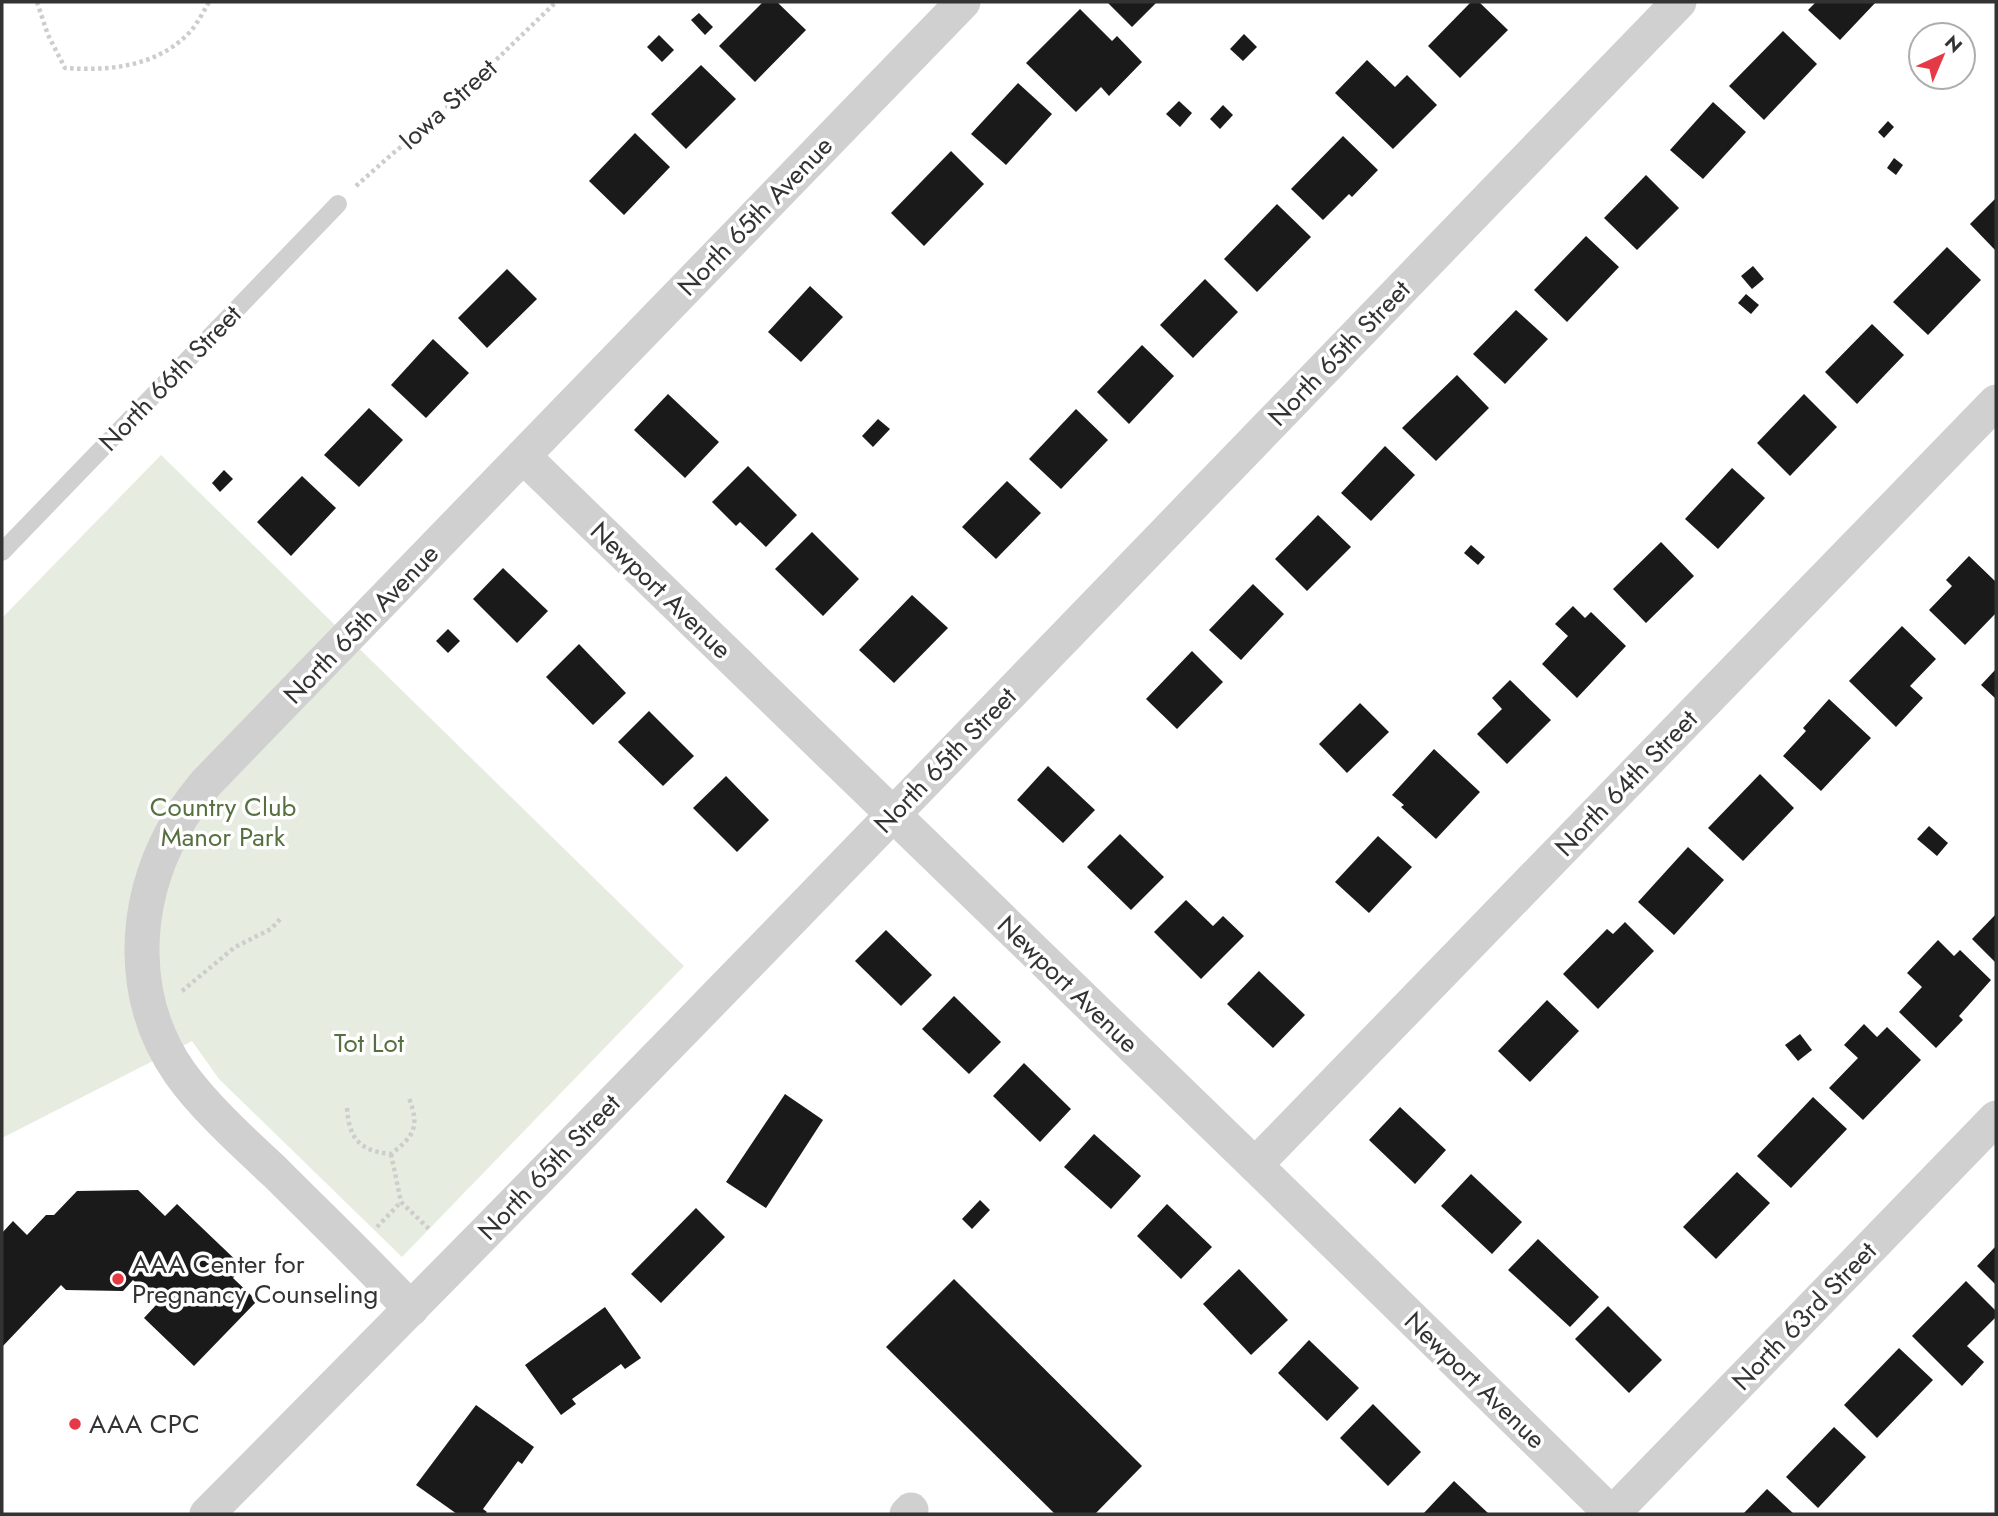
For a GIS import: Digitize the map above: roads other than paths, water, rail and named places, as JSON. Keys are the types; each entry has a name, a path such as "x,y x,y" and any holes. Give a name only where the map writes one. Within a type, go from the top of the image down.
{"street":[{"name":"North 65th Avenue","path":"411,1309 218,1117 181,1073 162,1042 148,1000 142,957 143,919 150,882 172,831 206,783 963,2"},
{"name":"North 65th Street","path":"206,1514 411,1309 1678,2"},
{"name":"North 64th Street","path":"1255,1165 1996,402"},
{"name":"Newport Avenue","path":"523,456 1612,1514"},
{"name":"North 63rd Street","path":"1612,1514 1996,1118"}],"lane":[{"name":"North 66th Street","path":"2,552 338,204"}],"place":[{"name":"AAA Center for Pregnancy Counseling","path":"118,1279"},
{"name":"AAA CPC","path":"75,1424"}],"park label":[{"name":"Country Club Manor Park","path":"223,822"},
{"name":"Tot Lot","path":"369,1043"}]}
